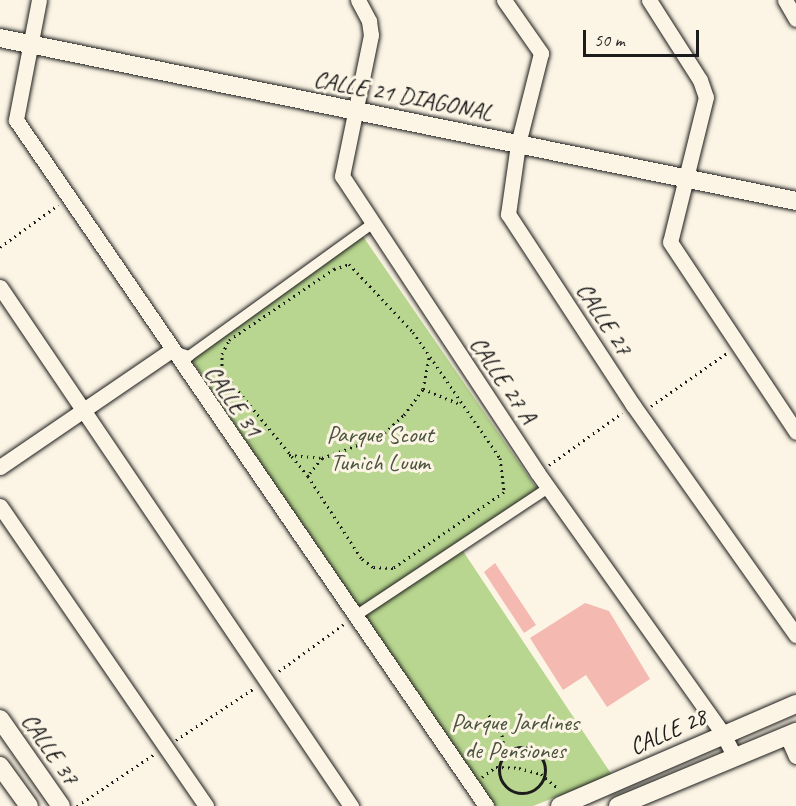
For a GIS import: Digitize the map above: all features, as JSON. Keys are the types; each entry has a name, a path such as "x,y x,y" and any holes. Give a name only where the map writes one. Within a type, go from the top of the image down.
{"street":[{"name":"CALLE 31","path":"39,0 16,120 170,351 357,615 486,806"},
{"name":"CALLE 27 A","path":"358,0 369,21 371,35 342,176 537,472 723,734 734,756"},
{"name":"CALLE 27","path":"504,0 541,53 518,144 508,214 636,410 796,635"},
{"path":"649,0 700,80 705,97 670,242 736,347 796,432"},
{"path":"785,0 796,19"},
{"name":"CALLE 21 DIAGONAL","path":"0,38 796,201"},
{"path":"0,467 170,351 189,356 372,224"},
{"path":"0,287 264,682 351,806"},
{"path":"357,615 548,488"},
{"path":"0,506 206,806"},
{"name":"CALLE 28","path":"566,803 796,704"},
{"name":"CALLE 37","path":"0,719 61,806"},
{"path":"792,734 796,756"},
{"name":"CALLE 28","path":"618,806 649,800 734,756 792,734"},
{"name":"CALLE 37","path":"0,766 28,806"}],"path":[{"path":"0,247 67,199"},
{"path":"349,264 413,332 429,357 446,377 459,404 500,458 504,492 393,568 373,567 361,558 308,476 222,371 222,354 229,340 334,270 349,264"},
{"path":"537,472 736,347"},
{"path":"290,455 322,458 380,437 404,415 423,389 429,357"},
{"path":"423,389 459,404"},
{"path":"308,476 322,458"},
{"path":"77,806 264,682 357,615"},
{"path":"489,715 502,735 505,755 500,767 507,787 522,793 536,788 544,776"},
{"path":"505,755 517,748 531,749 542,759 544,776 566,803"},
{"path":"471,785 500,767 519,768 544,776"}],"green space":[{"name":"Parque Scout Tunich Luum","path":"360,232 542,496 463,551 612,775 533,806 490,806 189,356"}],"building":[{"path":"495,563 536,625 524,633 484,572"},
{"path":"585,603 609,611 650,679 607,707 586,675 563,690 530,638"}],"park label":[{"name":"Parque Jardines de Pensiones","path":"515,737"}]}
